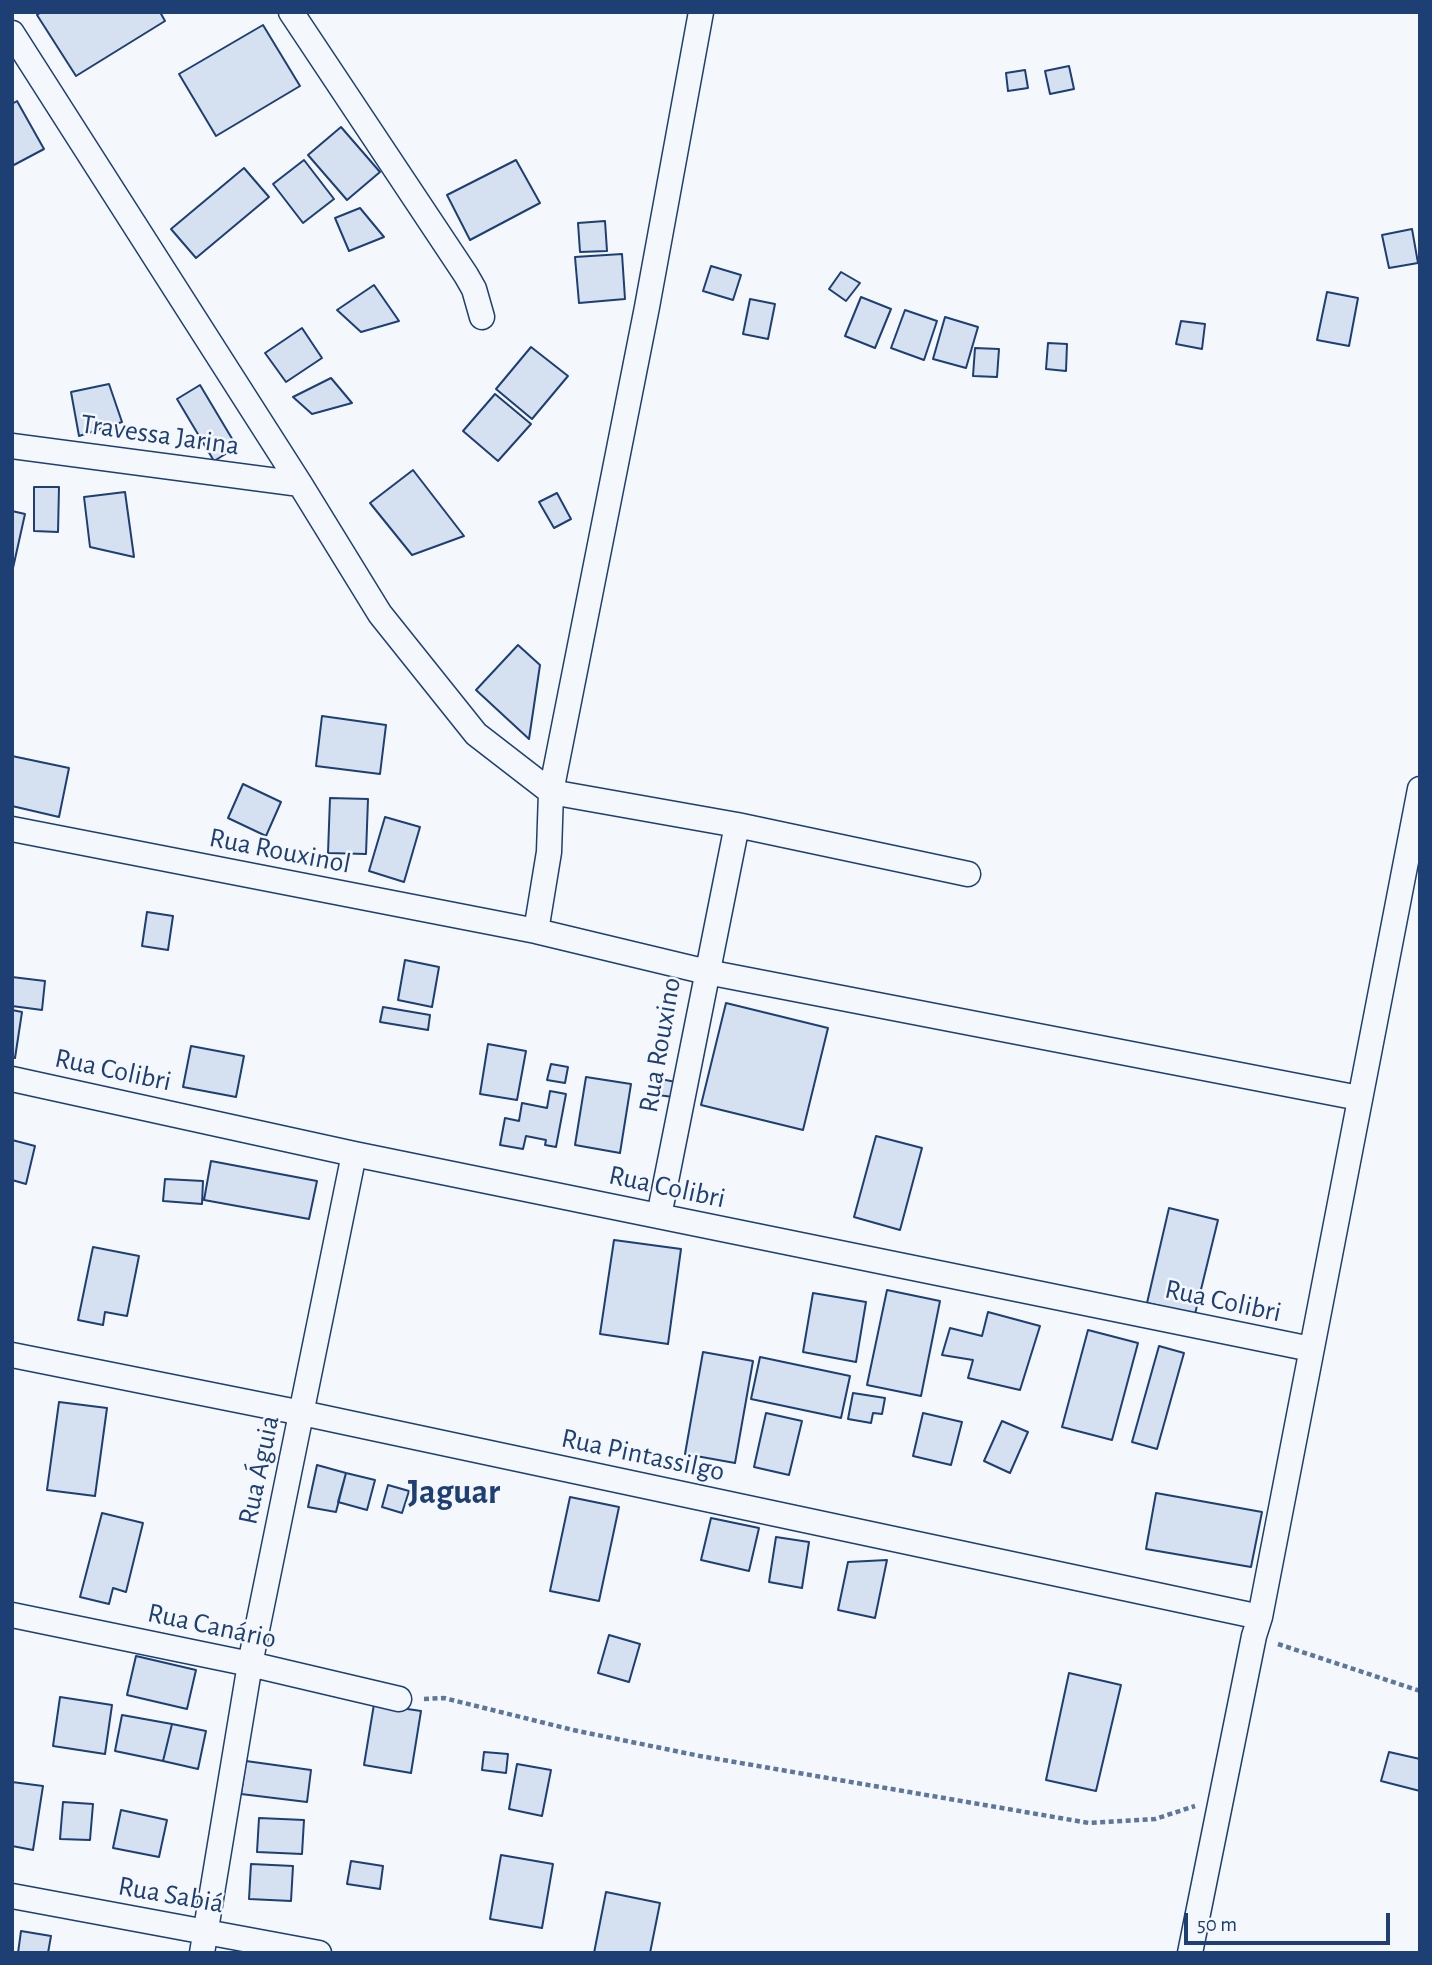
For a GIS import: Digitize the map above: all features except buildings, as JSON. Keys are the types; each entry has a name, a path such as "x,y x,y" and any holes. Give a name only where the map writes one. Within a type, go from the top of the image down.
{"street":[{"path":"291,12 466,275 474,289 482,317"},
{"path":"536,931 549,852 551,792 647,307 701,12"},
{"path":"12,33 380,614 476,734 551,792 737,825 968,874"},
{"name":"Travessa Jarina","path":"12,446 300,484"},
{"path":"1190,1953 1257,1627 1420,789"},
{"path":"737,825 707,972 1360,1098"},
{"name":"Rua Rouxinol","path":"12,829 536,931"},
{"name":"Rua Rouxino","path":"536,931 707,972 659,1216"},
{"name":"Rua Colibri","path":"12,1079 354,1154 1311,1349"},
{"name":"Rua Águia","path":"204,1942 250,1664 354,1154"},
{"name":"Rua Pintassilgo","path":"12,1355 302,1413 1257,1627"},
{"name":"Rua Canário","path":"12,1615 250,1664 399,1699"},
{"name":"Rua Sabiá","path":"12,1896 204,1942 319,1953"}],"path":[{"path":"1257,1627 1420,1691"},
{"path":"399,1699 444,1698 573,1730 700,1756 1089,1823 1155,1819 1222,1798"}],"district":[{"name":"Jaguar","path":"454,1492"}]}
